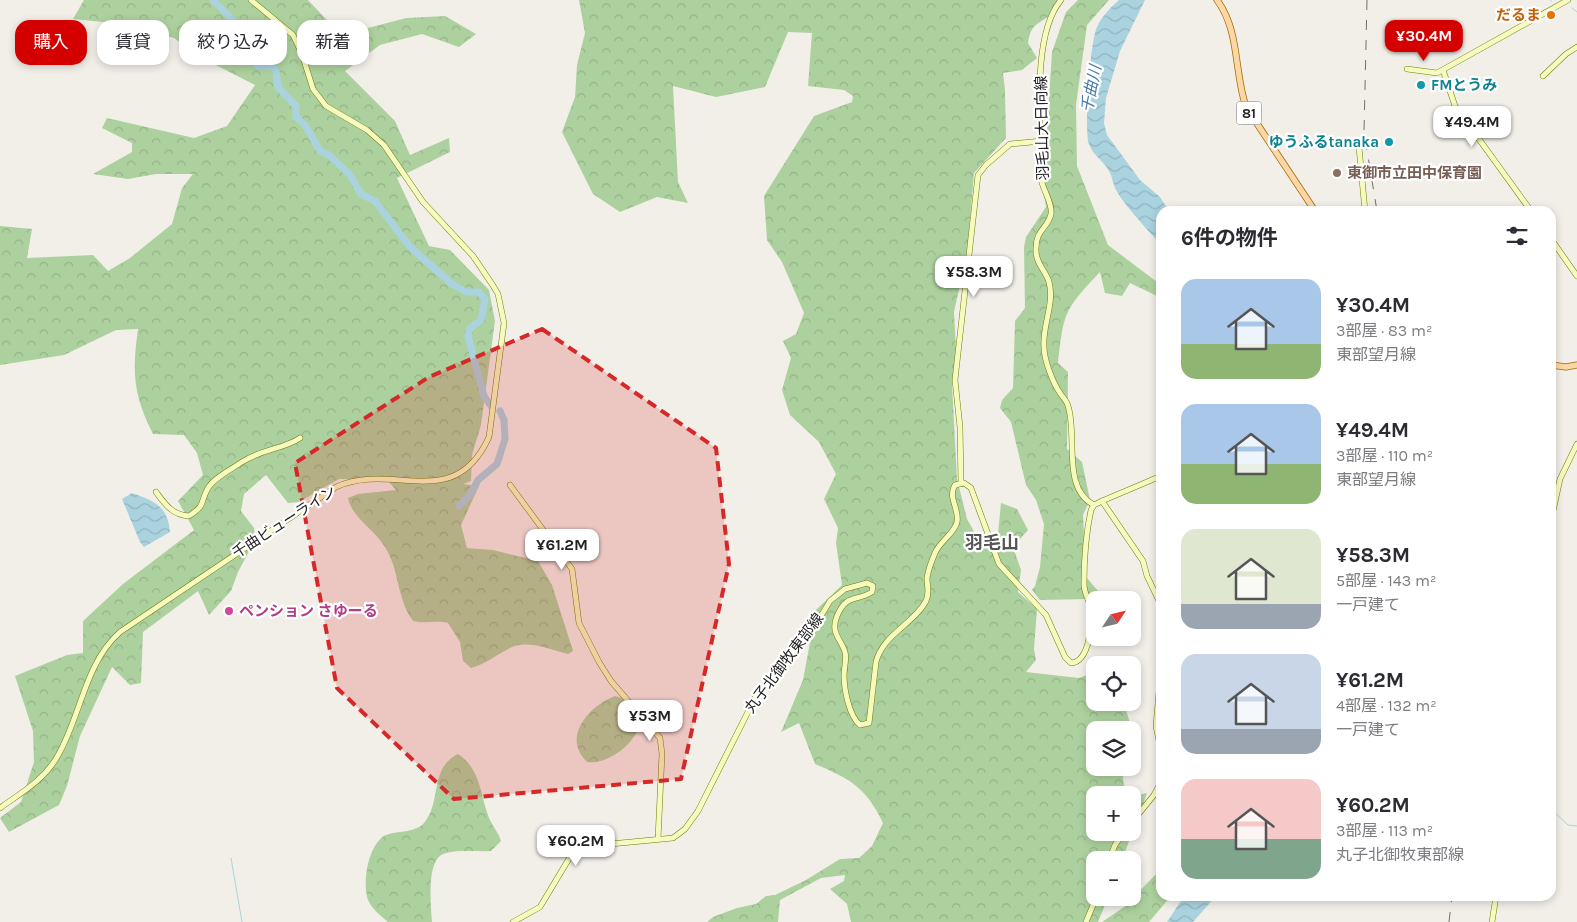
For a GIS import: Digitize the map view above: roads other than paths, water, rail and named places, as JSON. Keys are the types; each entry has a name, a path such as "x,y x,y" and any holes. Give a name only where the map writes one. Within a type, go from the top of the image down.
{"main road":[{"name":"千曲ビューライン","path":"0,808 37,781 57,757 96,663 107,645 120,632 336,487 356,480 423,483 453,477 472,463 483,450 489,437 504,323 498,294 472,256 423,202 384,145 367,130 335,113 318,97 293,35 251,0"},
{"name":"羽毛山大日向線","path":"1060,0 1046,29 1042,55 1042,186 1052,211 1050,217 1038,232 1035,241 1038,262 1049,281 1050,291 1044,348 1057,386 1068,405 1072,460 1077,485 1086,501 1094,505"},
{"name":"81","path":"1216,0 1231,29 1246,107 1312,206"},
{"path":"1407,69 1432,74 1443,70 1568,0"},
{"path":"1543,76 1566,54 1577,48"},
{"path":"1443,70 1455,106 1527,206"},
{"path":"1042,141 1010,144 986,164 978,175 955,380 960,428 961,483 971,488 987,527 998,564 1046,615 1065,657 1071,663 1081,659 1087,644 1090,606 1085,594 1084,581 1089,522 1094,505 1156,478"},
{"path":"1359,147 1365,206"},
{"path":"1556,246 1577,276"},
{"path":"1556,366 1566,367 1577,365"},
{"path":"156,492 173,512 189,516 204,504 208,488 213,482 259,452 292,444 300,438"},
{"path":"1556,497 1560,479 1577,444"},
{"name":"丸子北御牧東部線","path":"513,922 540,907 573,852 579,847 673,838 678,835 693,819 708,793 751,703 810,634 830,601 846,589 867,583 872,586 872,592 848,600 837,615 835,623 837,639 845,652 844,684 854,717 860,726 869,722 876,658 887,641 926,602 929,593 927,577 935,553 942,541 954,530 957,522 952,492 955,485 961,483"},
{"path":"510,485 572,569 579,622 604,672 660,738 662,754 658,839"},
{"path":"1102,501 1142,561 1156,594"},
{"path":"1141,811 1156,791"},
{"path":"1492,922 1495,901"},
{"path":"1086,922 1093,906"}],"water":[{"name":"千曲川","path":"1119,0 1145,0 1120,51 1106,98 1104,123 1107,135 1140,180 1160,197 1166,206 1156,206 1156,239 1116,191 1109,171 1089,144 1087,104 1094,35 1101,20"},
{"path":"132,493 153,502 163,510 169,523 170,532 144,547 140,542 122,499"},
{"path":"1181,901 1212,901 1193,922 1167,922"}],"waterway":[{"path":"213,0 232,19 235,28 248,43 258,50 255,59 258,66 273,67 276,71 278,87 296,106 296,117 305,125 320,151 329,155 350,175 361,194 375,201 410,247 452,284 466,292 479,292 485,299 481,320 470,328 468,336 484,396 491,406"},
{"path":"1572,8 1577,12"},
{"path":"459,506 470,495 478,480 497,464 505,439 504,420 500,411"},
{"path":"1556,814 1568,825 1577,826"},
{"path":"231,858 242,922"}],"railway":[{"path":"1367,0 1364,132 1376,206"},
{"path":"1449,922 1451,901"}],"place":[{"name":"だるま","path":"1551,15"},
{"name":"FMとうみ","path":"1421,85"},
{"name":"ゆうふるtanaka","path":"1389,142"},
{"name":"東御市立田中保育園","path":"1337,173"},
{"name":"ペンション さゆーる","path":"229,611"}],"district":[{"name":"羽毛山","path":"992,543"}]}
